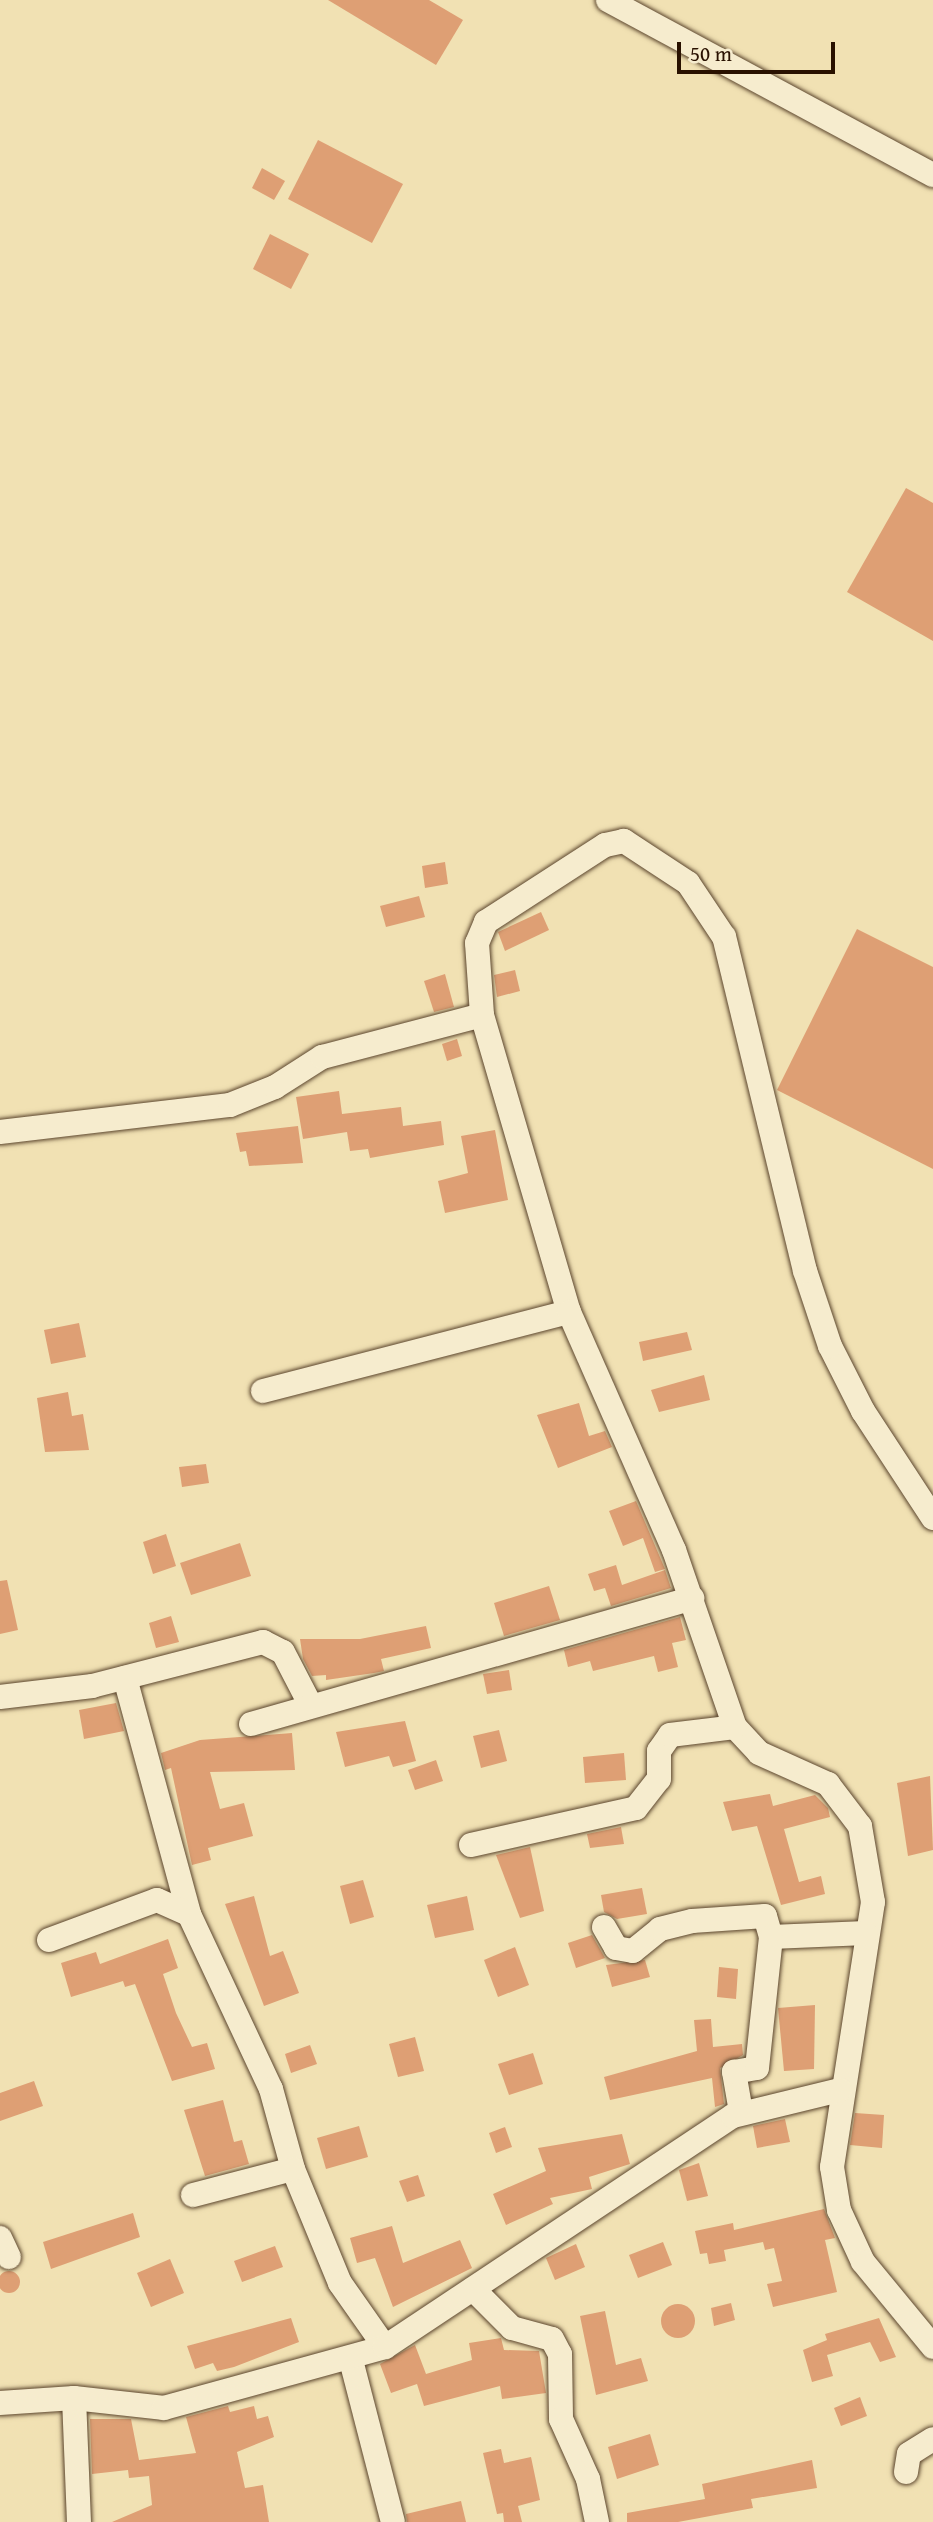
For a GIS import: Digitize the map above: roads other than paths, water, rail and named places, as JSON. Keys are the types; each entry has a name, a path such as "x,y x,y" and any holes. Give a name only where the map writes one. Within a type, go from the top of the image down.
{"street":[{"path":"608,0 933,175"},
{"path":"933,1518 863,1411 830,1346 805,1271 724,937 688,883 624,841 614,841 497,912 478,934 482,1015 569,1312 637,1458 692,1598 735,1727 759,1753 828,1784 855,1815 873,1873 859,2008 840,2090 832,2167 839,2210 863,2262 933,2347"},
{"path":"0,1132 230,1105 275,1087 321,1057 482,1015"},
{"path":"263,1391 569,1312"},
{"path":"251,1724 692,1598"},
{"path":"0,1697 125,1678 270,1643 283,1652 311,1706"},
{"path":"125,1678 189,1914 271,2089 293,2169 340,2283 385,2347"},
{"path":"471,1845 636,1808 657,1784 659,1751 670,1735 735,1727"},
{"path":"49,1940 157,1900 189,1914"},
{"path":"604,1927 616,1948 633,1951 660,1929 692,1921 765,1916 771,1937 757,2068 734,2072 741,2112"},
{"path":"771,1937 866,1933"},
{"path":"0,2403 74,2398 164,2408 351,2360 385,2347 741,2112 840,2090"},
{"path":"193,2195 293,2169"},
{"path":"473,2289 512,2328 552,2339 560,2354 561,2419 588,2479 597,2522"},
{"path":"351,2360 393,2522"},
{"path":"74,2398 79,2522"},
{"path":"906,2472 909,2454 933,2439"}]}
